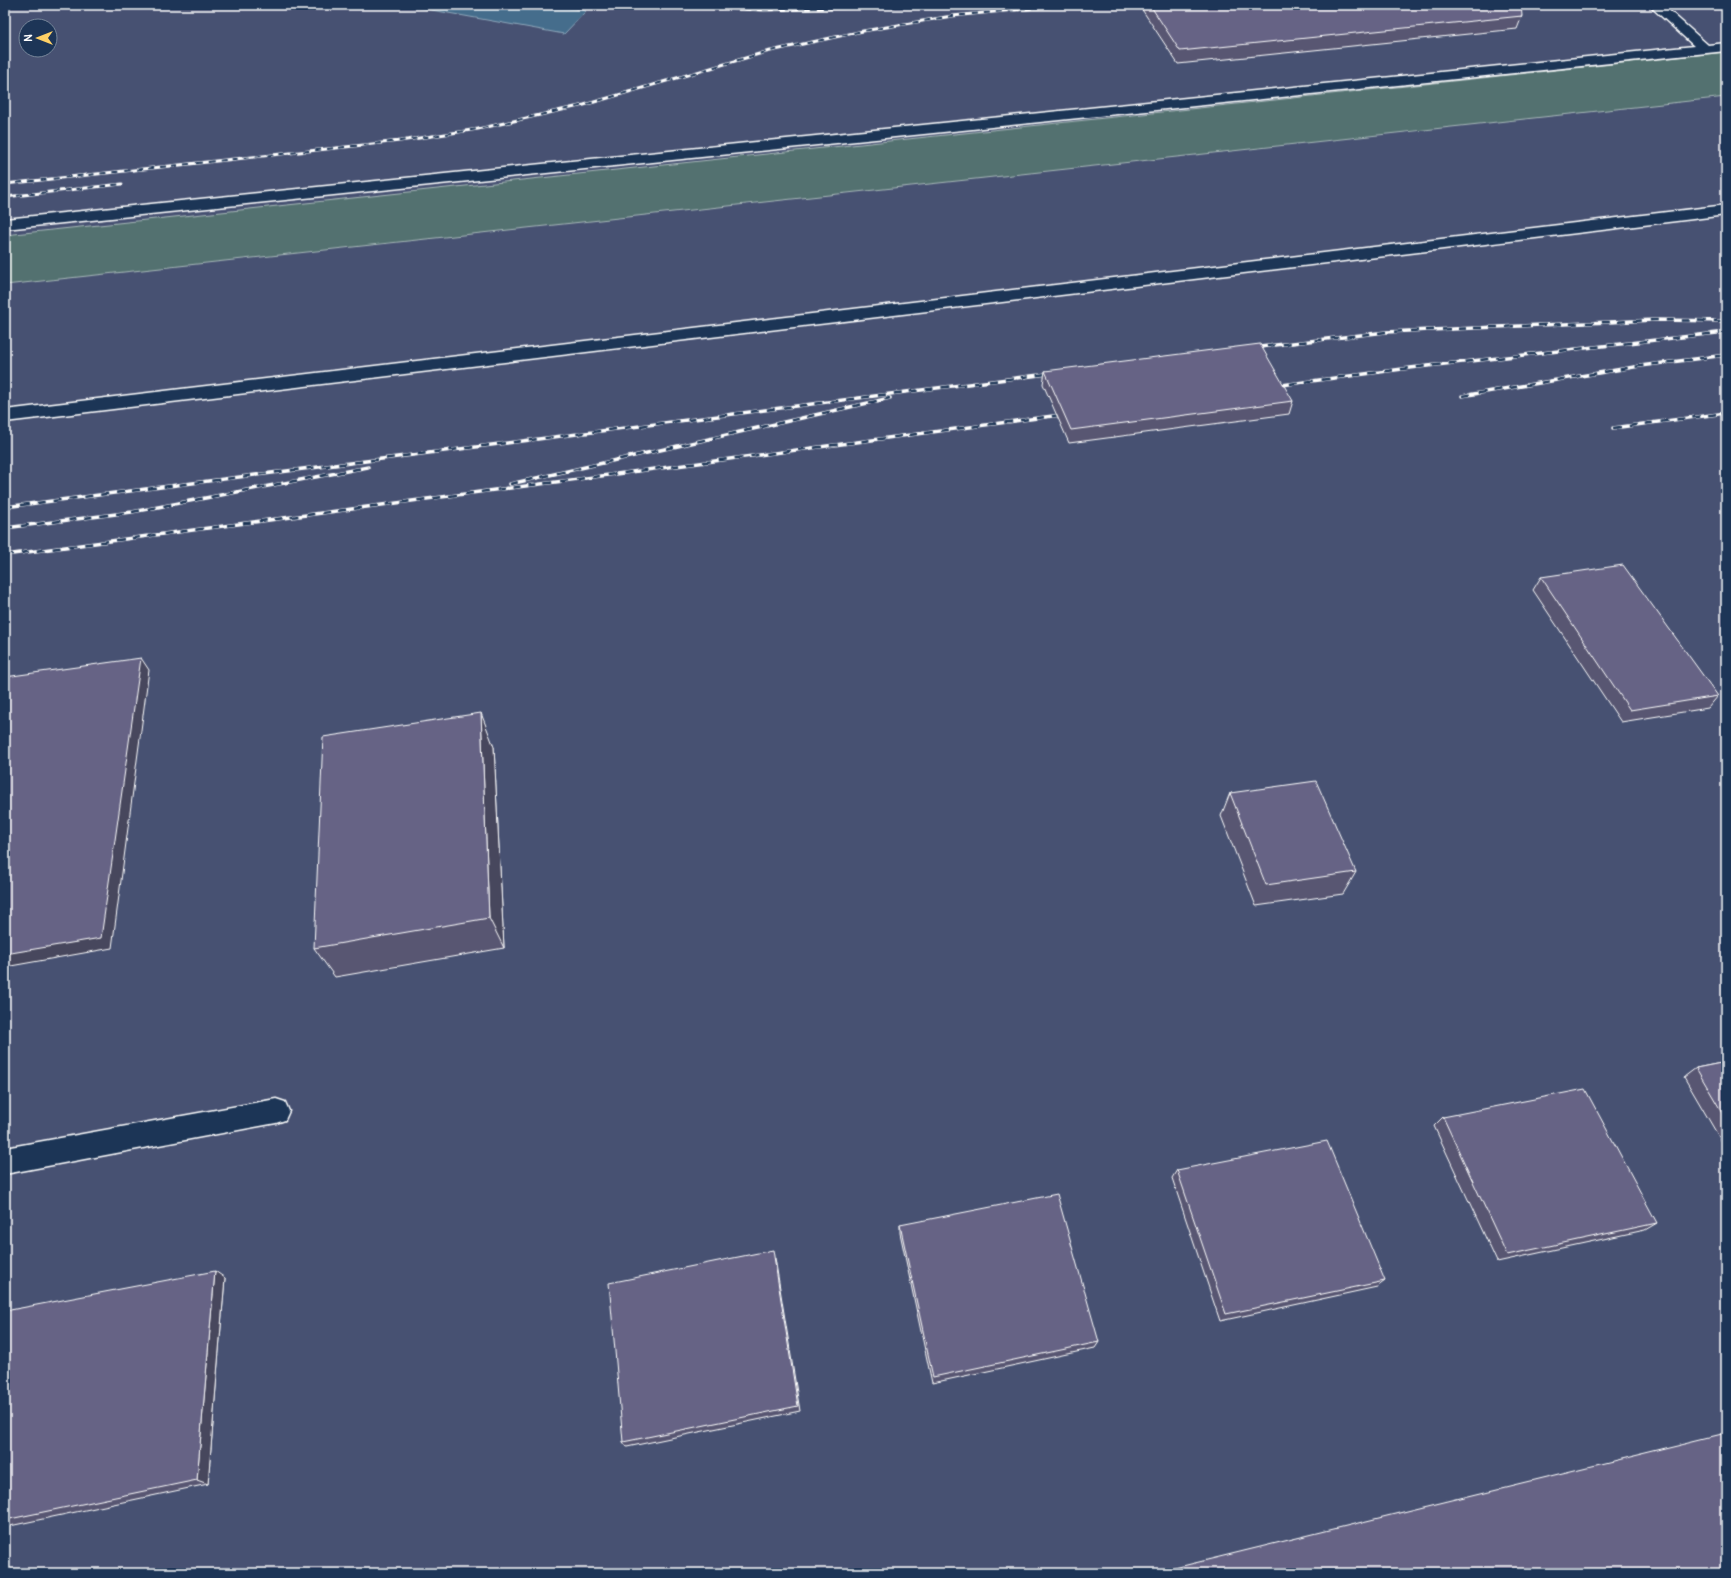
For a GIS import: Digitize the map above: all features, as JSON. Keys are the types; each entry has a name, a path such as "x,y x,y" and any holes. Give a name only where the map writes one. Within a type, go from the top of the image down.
{"lane":[{"path":"1655,5 1705,49"},
{"path":"5,224 1726,47"},
{"path":"5,416 1726,210"},
{"path":"5,1161 276,1111"}],"shaded area":[{"path":"5,5 1726,5 1726,1573 5,1573"},
{"path":"404,5 554,5 586,11 564,34"}],"green space":[{"path":"1726,52 1726,97 5,285 5,235"}],"building":[{"path":"1150,5 1521,5 1522,16 1180,51"},
{"path":"1260,344 1293,401 1071,430 1045,371"},
{"path":"1623,565 1718,696 1630,710 1541,577"},
{"path":"141,658 101,938 5,954 5,677"},
{"path":"481,713 489,918 314,948 323,737"},
{"path":"1316,781 1356,872 1266,885 1230,793"},
{"path":"1726,1062 1726,1119 1696,1068"},
{"path":"1585,1089 1657,1223 1507,1255 1443,1117"},
{"path":"1327,1141 1385,1281 1226,1314 1177,1170"},
{"path":"1057,1194 1099,1342 933,1377 900,1225"},
{"path":"773,1250 798,1406 623,1442 609,1283"},
{"path":"215,1271 197,1480 5,1520 5,1311"},
{"path":"1726,1433 1726,1573 1154,1573"}],"railway":[{"path":"655,5 764,10 947,5"},
{"path":"5,184 400,141 478,129 584,105 766,52 863,31 952,16 1068,5"},
{"path":"5,197 122,184"},
{"path":"1251,348 1386,332 1655,320 1726,321"},
{"path":"1274,386 1410,368 1726,332"},
{"path":"1462,396 1640,366 1726,355"},
{"path":"5,507 1055,373"},
{"path":"510,484 890,398"},
{"path":"1613,428 1726,413"},
{"path":"5,555 1068,414"},
{"path":"5,528 132,512 368,467"}]}
